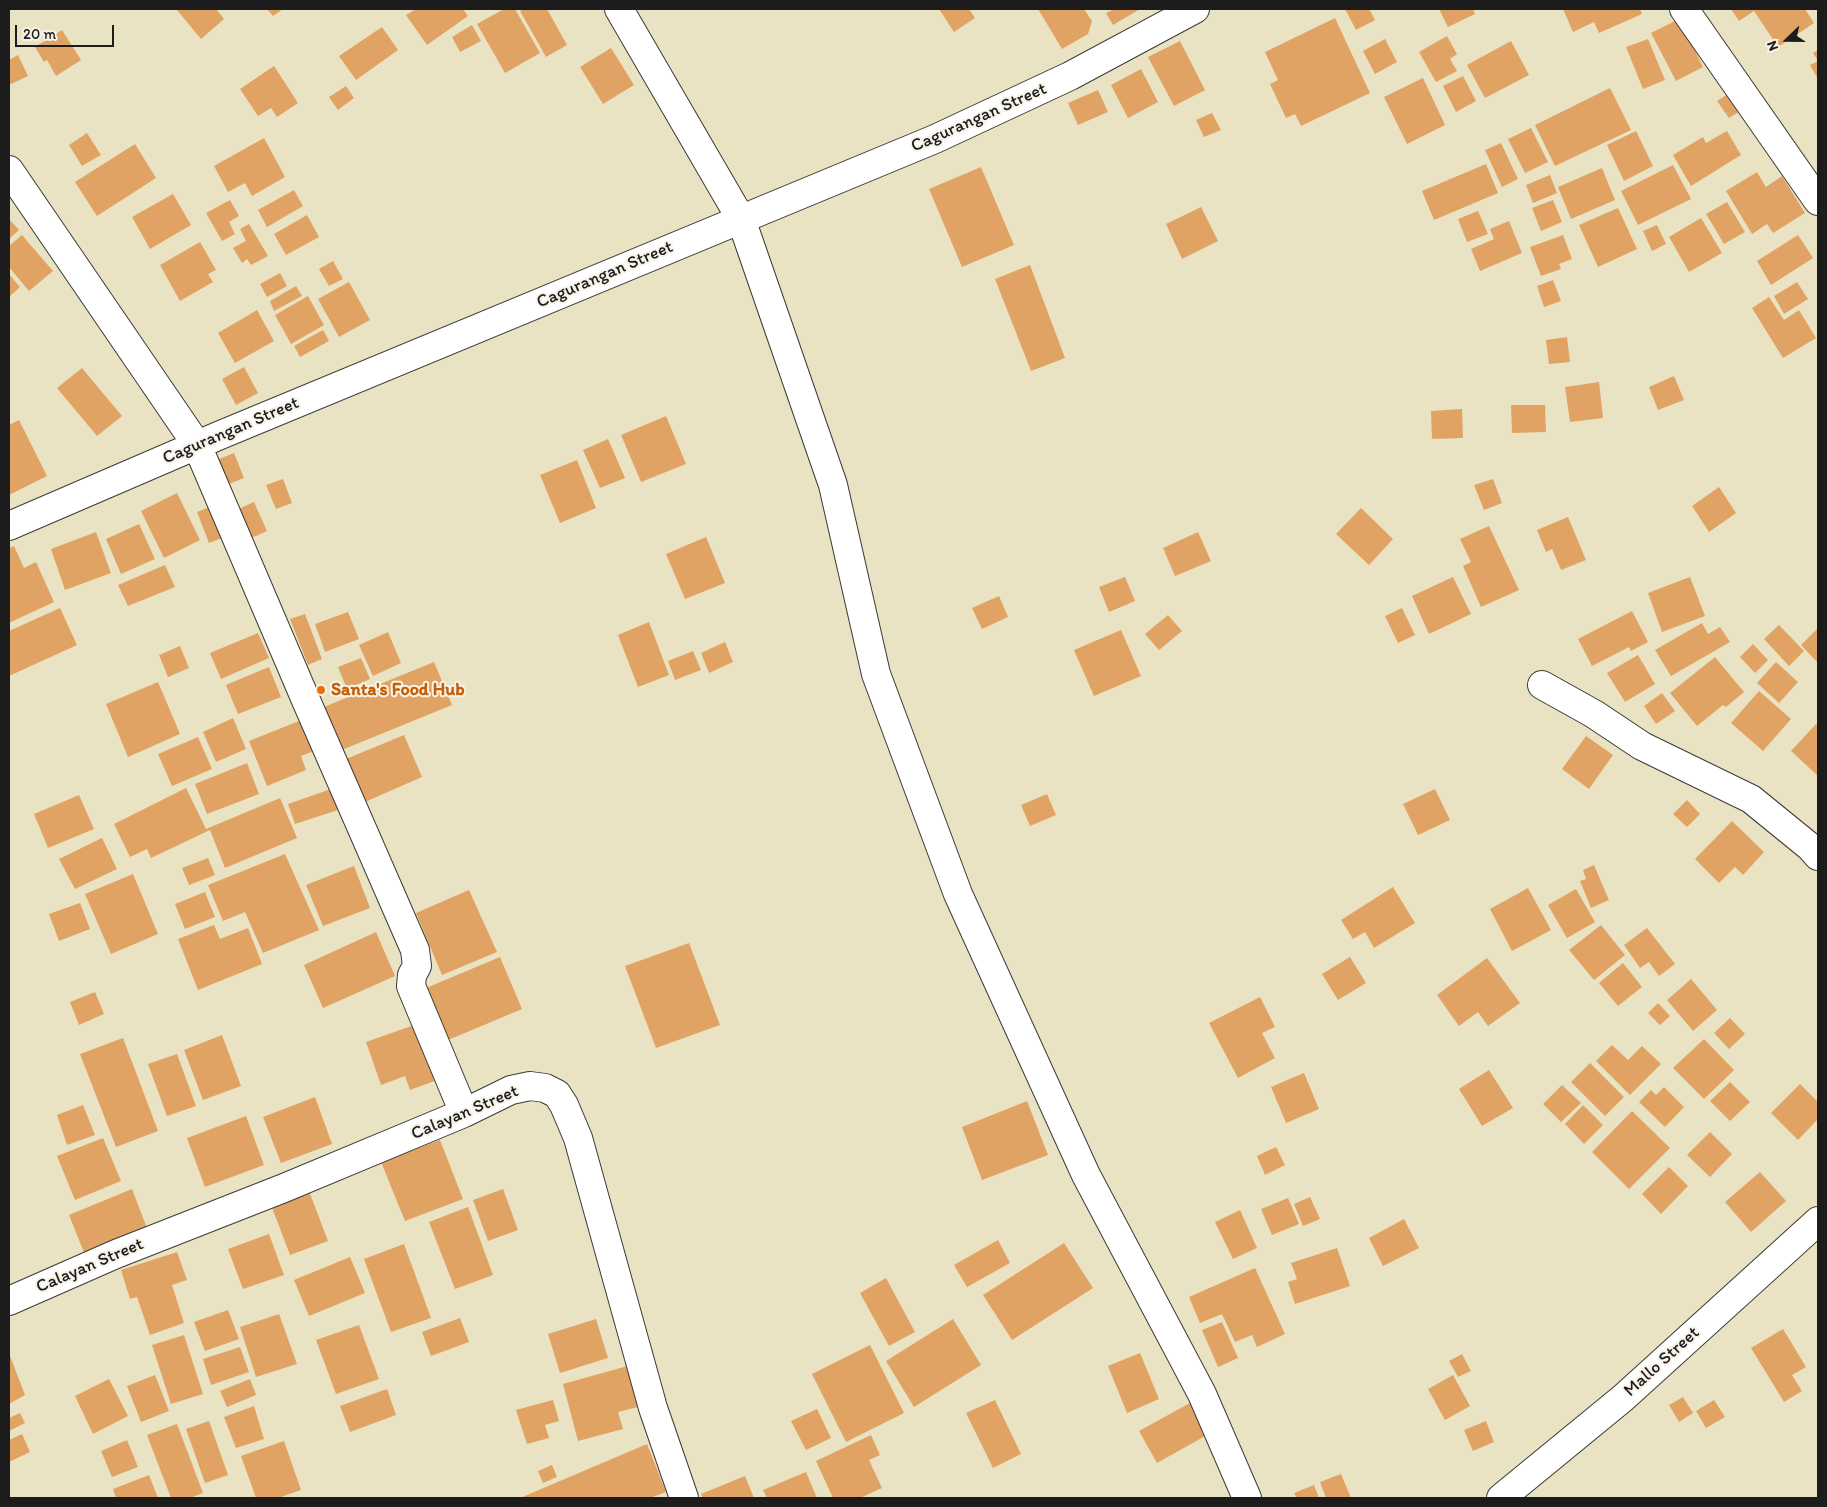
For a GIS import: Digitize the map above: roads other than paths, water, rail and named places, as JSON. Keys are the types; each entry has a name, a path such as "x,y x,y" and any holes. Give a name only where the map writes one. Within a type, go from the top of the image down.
{"street":[{"path":"620,9 741,219 833,485 876,674 958,894 1086,1175 1202,1394 1247,1498"},
{"name":"Cagurangan Street","path":"9,526 197,445 935,139 1052,85 1194,9"},
{"path":"1684,9 1818,201"},
{"path":"9,170 197,445 304,698 415,950 418,966 412,975 411,986 464,1113"},
{"path":"1542,685 1594,714 1642,746 1751,799 1810,846 1818,856"},
{"name":"Calayan Street","path":"9,1301 116,1254 284,1188 464,1113 511,1090 530,1086 545,1088 557,1094 564,1105 578,1138 653,1408 684,1498"},
{"name":"Mallo Street","path":"1501,1498 1623,1398 1818,1221"}],"place":[{"name":"Santa's Food Hub","path":"321,690"}]}
